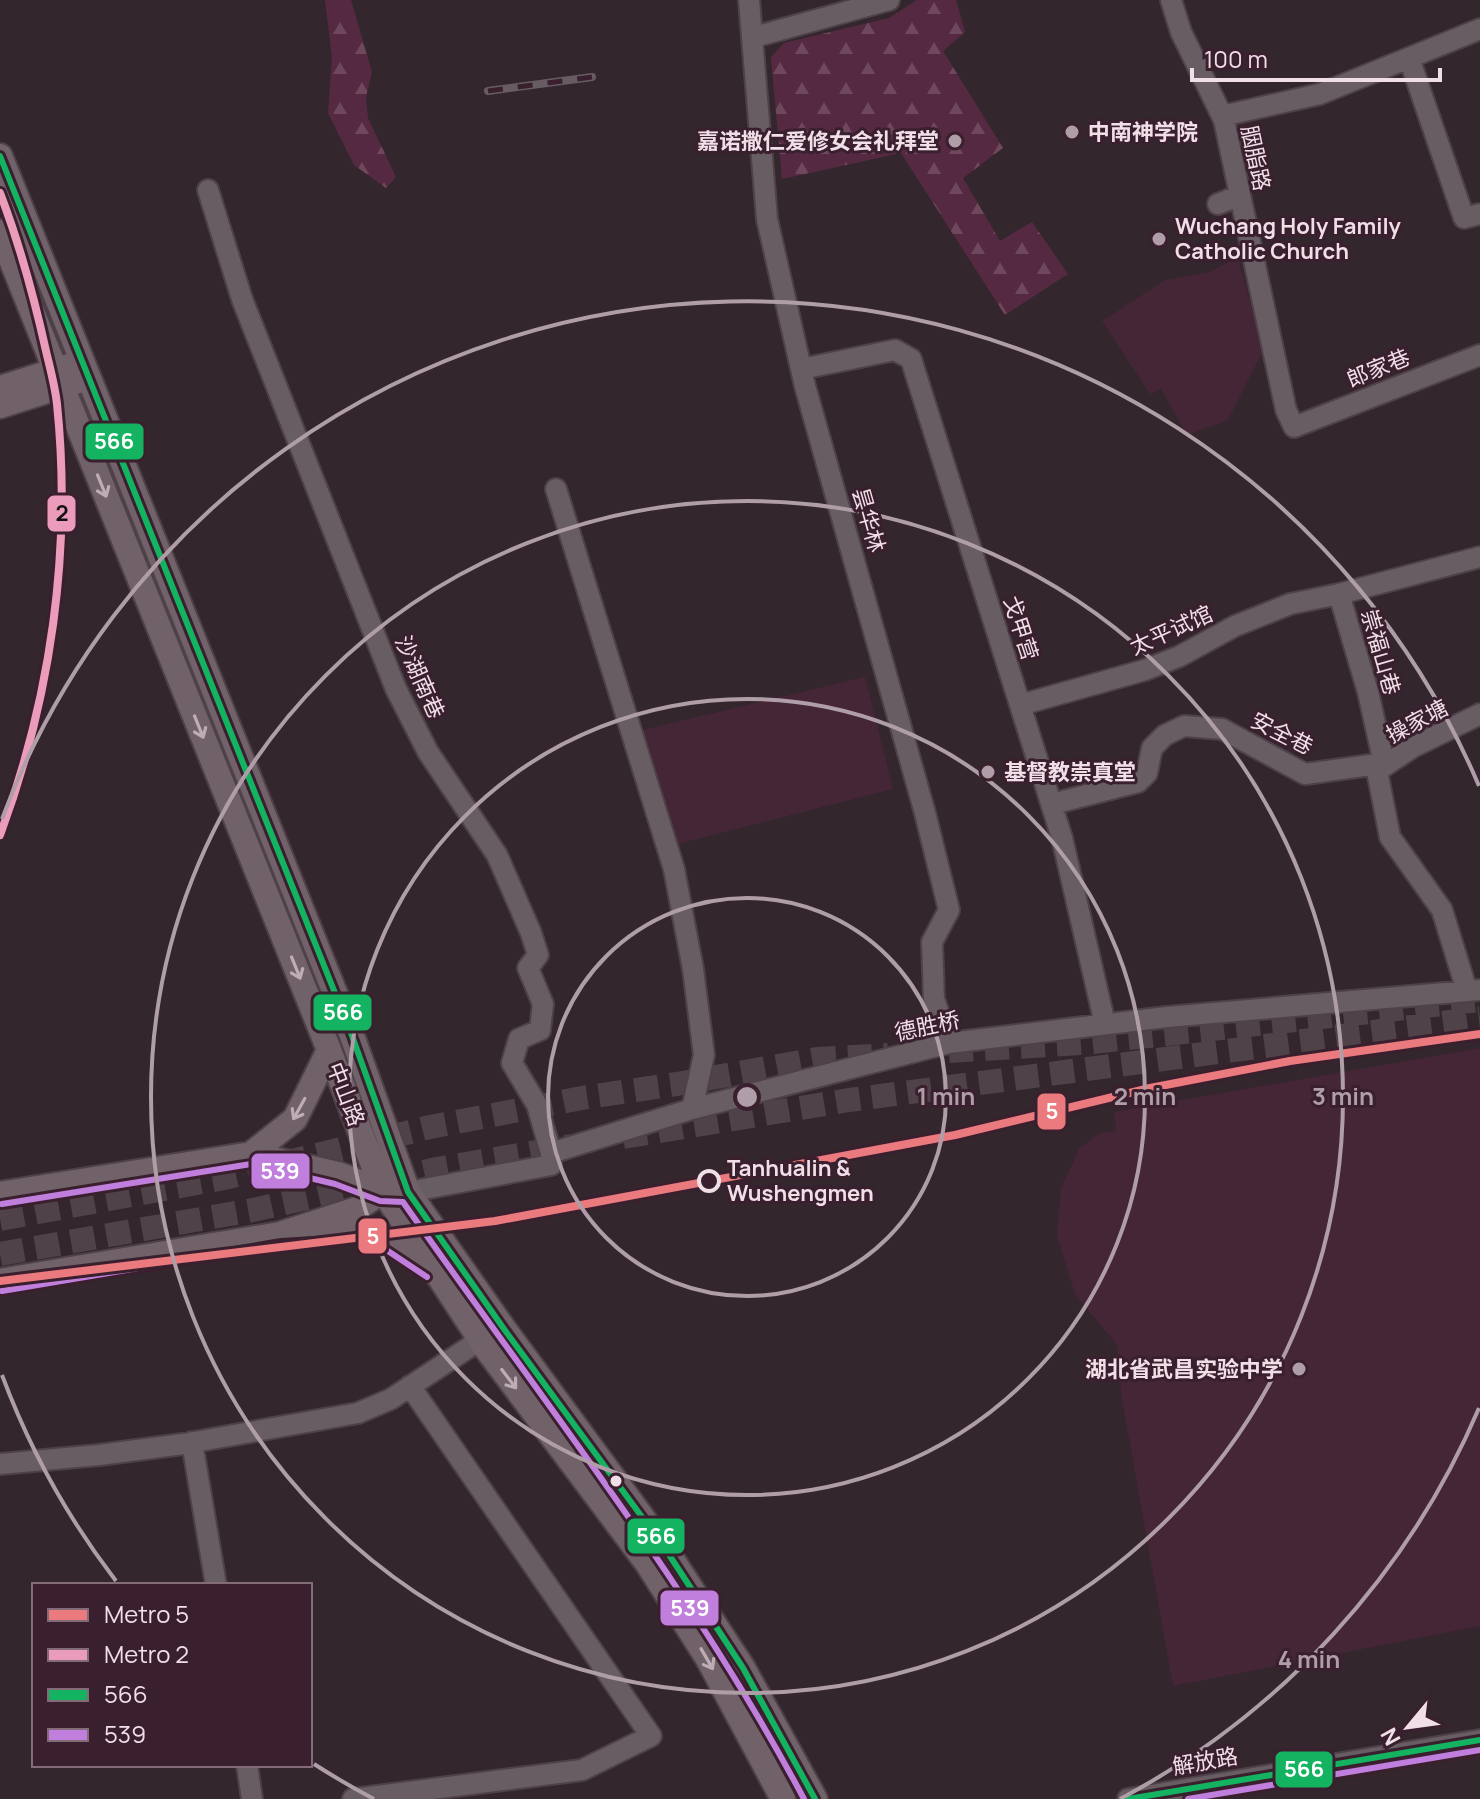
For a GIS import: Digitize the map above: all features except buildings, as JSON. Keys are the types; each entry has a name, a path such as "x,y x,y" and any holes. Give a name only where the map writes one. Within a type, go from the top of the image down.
{"main road":[{"name":"中山路","path":"0,156 351,1033 408,1192 664,1547 743,1668 815,1799"},
{"name":"中山路","path":"0,232 383,1191 480,1340 647,1563 708,1659 783,1799"},
{"path":"0,406 85,368"},
{"path":"0,388 59,379"},
{"path":"251,1154 295,1119 329,1050"},
{"path":"0,1194 251,1154 338,1174 383,1191 408,1192"},
{"path":"280,1234 357,1209 383,1191"},
{"path":"0,1281 280,1234 365,1229 393,1242 433,1268"}],"street":[{"name":"昙华林","path":"749,0 767,219 801,369 925,813 949,910 932,942 934,999 949,1043"},
{"path":"754,37 889,0"},
{"name":"胭脂路","path":"1171,0 1181,32 1222,116 1286,410 1294,427"},
{"path":"1222,116 1320,94 1480,29"},
{"path":"1409,58 1464,218 1480,214"},
{"name":"沙湖南巷","path":"208,190 242,299 396,689 428,752 497,855 531,933 538,955 528,968 543,1004 540,1030 519,1039 512,1063 537,1105 551,1153"},
{"name":"戈甲营","path":"801,369 895,350 911,359 1062,838 1105,1024"},
{"name":"郎家巷","path":"1294,427 1480,355"},
{"path":"556,489 674,869 693,969 704,1055 692,1109"},
{"name":"崇福山巷","path":"1377,771 1383,759 1368,692 1339,594 1480,557"},
{"name":"太平试馆","path":"1020,705 1145,670 1180,656 1235,626 1290,604 1339,594"},
{"name":"操家塘","path":"1377,771 1413,747 1480,714"},
{"name":"安全巷","path":"1052,804 1138,782 1147,773 1152,748 1165,735 1184,726 1222,729 1305,774 1371,765 1377,771"},
{"path":"1377,771 1390,837 1442,910 1473,991"},
{"name":"德胜桥","path":"408,1192 551,1165 551,1153 692,1109 949,1043 1105,1024 1473,991"},
{"path":"0,1464 192,1442 358,1413 376,1407 480,1340"},
{"path":"353,1799 582,1770 651,1736 410,1386"},
{"path":"192,1442 216,1583"},
{"name":"解放路","path":"1128,1799 1480,1740"},
{"path":"247,1767 252,1799"}],"shaded area":[{"path":"1238,257 1263,351 1228,420 1187,435 1161,389 1150,394 1102,321 1165,280 1210,272"},
{"path":"865,677 893,789 674,845 638,731"},
{"name":"湖北省武昌实验中学","path":"1480,1048 1480,1626 1173,1686 1121,1394 1117,1345 1075,1294 1057,1236 1061,1188 1079,1149 1099,1133 1116,1131 1114,1112"}],"green space":[{"path":"325,0 351,0 372,72 366,97 368,118 396,177 386,188 354,165 328,113 332,57"},
{"path":"917,0 956,0 965,32 943,51 1003,148 963,178 1000,241 1032,222 1068,274 1005,315 901,153 782,179 771,57 784,43 889,18"}],"tunnel":[{"path":"949,1051 1083,1043 1480,1000"},
{"path":"623,1137 849,1100 1480,1018"},
{"path":"0,1219 224,1178 430,1127 587,1097 817,1059 888,1055"},
{"path":"0,1254 253,1210 437,1169 571,1146"}],"railway":[{"path":"488,91 592,77"}],"metro line":[{"name":"2","path":"0,193 26,271 55,391 62,514 53,623 44,677 33,730 0,835"},
{"name":"5","path":"0,1281 495,1221 955,1135 1150,1088 1290,1061 1480,1034"}],"transit line":[{"name":"566","path":"0,156 351,1033 408,1192 664,1547 743,1668 815,1799"},
{"name":"539","path":"2,1204 251,1164 335,1184 380,1201 403,1202 664,1568 760,1720 804,1799"},
{"name":"539","path":"2,1291 281,1244 363,1239 388,1251 427,1277"},
{"name":"566","path":"1128,1799 1480,1740"},
{"name":"539","path":"1188,1799 1480,1750"}],"place":[{"name":"中南神学院","path":"1072,132"},
{"name":"嘉诺撒仁爱修女会礼拜堂","path":"955,141"},
{"name":"Wuchang Holy Family Catholic Church","path":"1159,239"},
{"name":"基督教崇真堂","path":"988,772"},
{"name":"Tanhualin & Wushengmen","path":"709,1181"},
{"name":"湖北省武昌实验中学","path":"1299,1369"}]}
